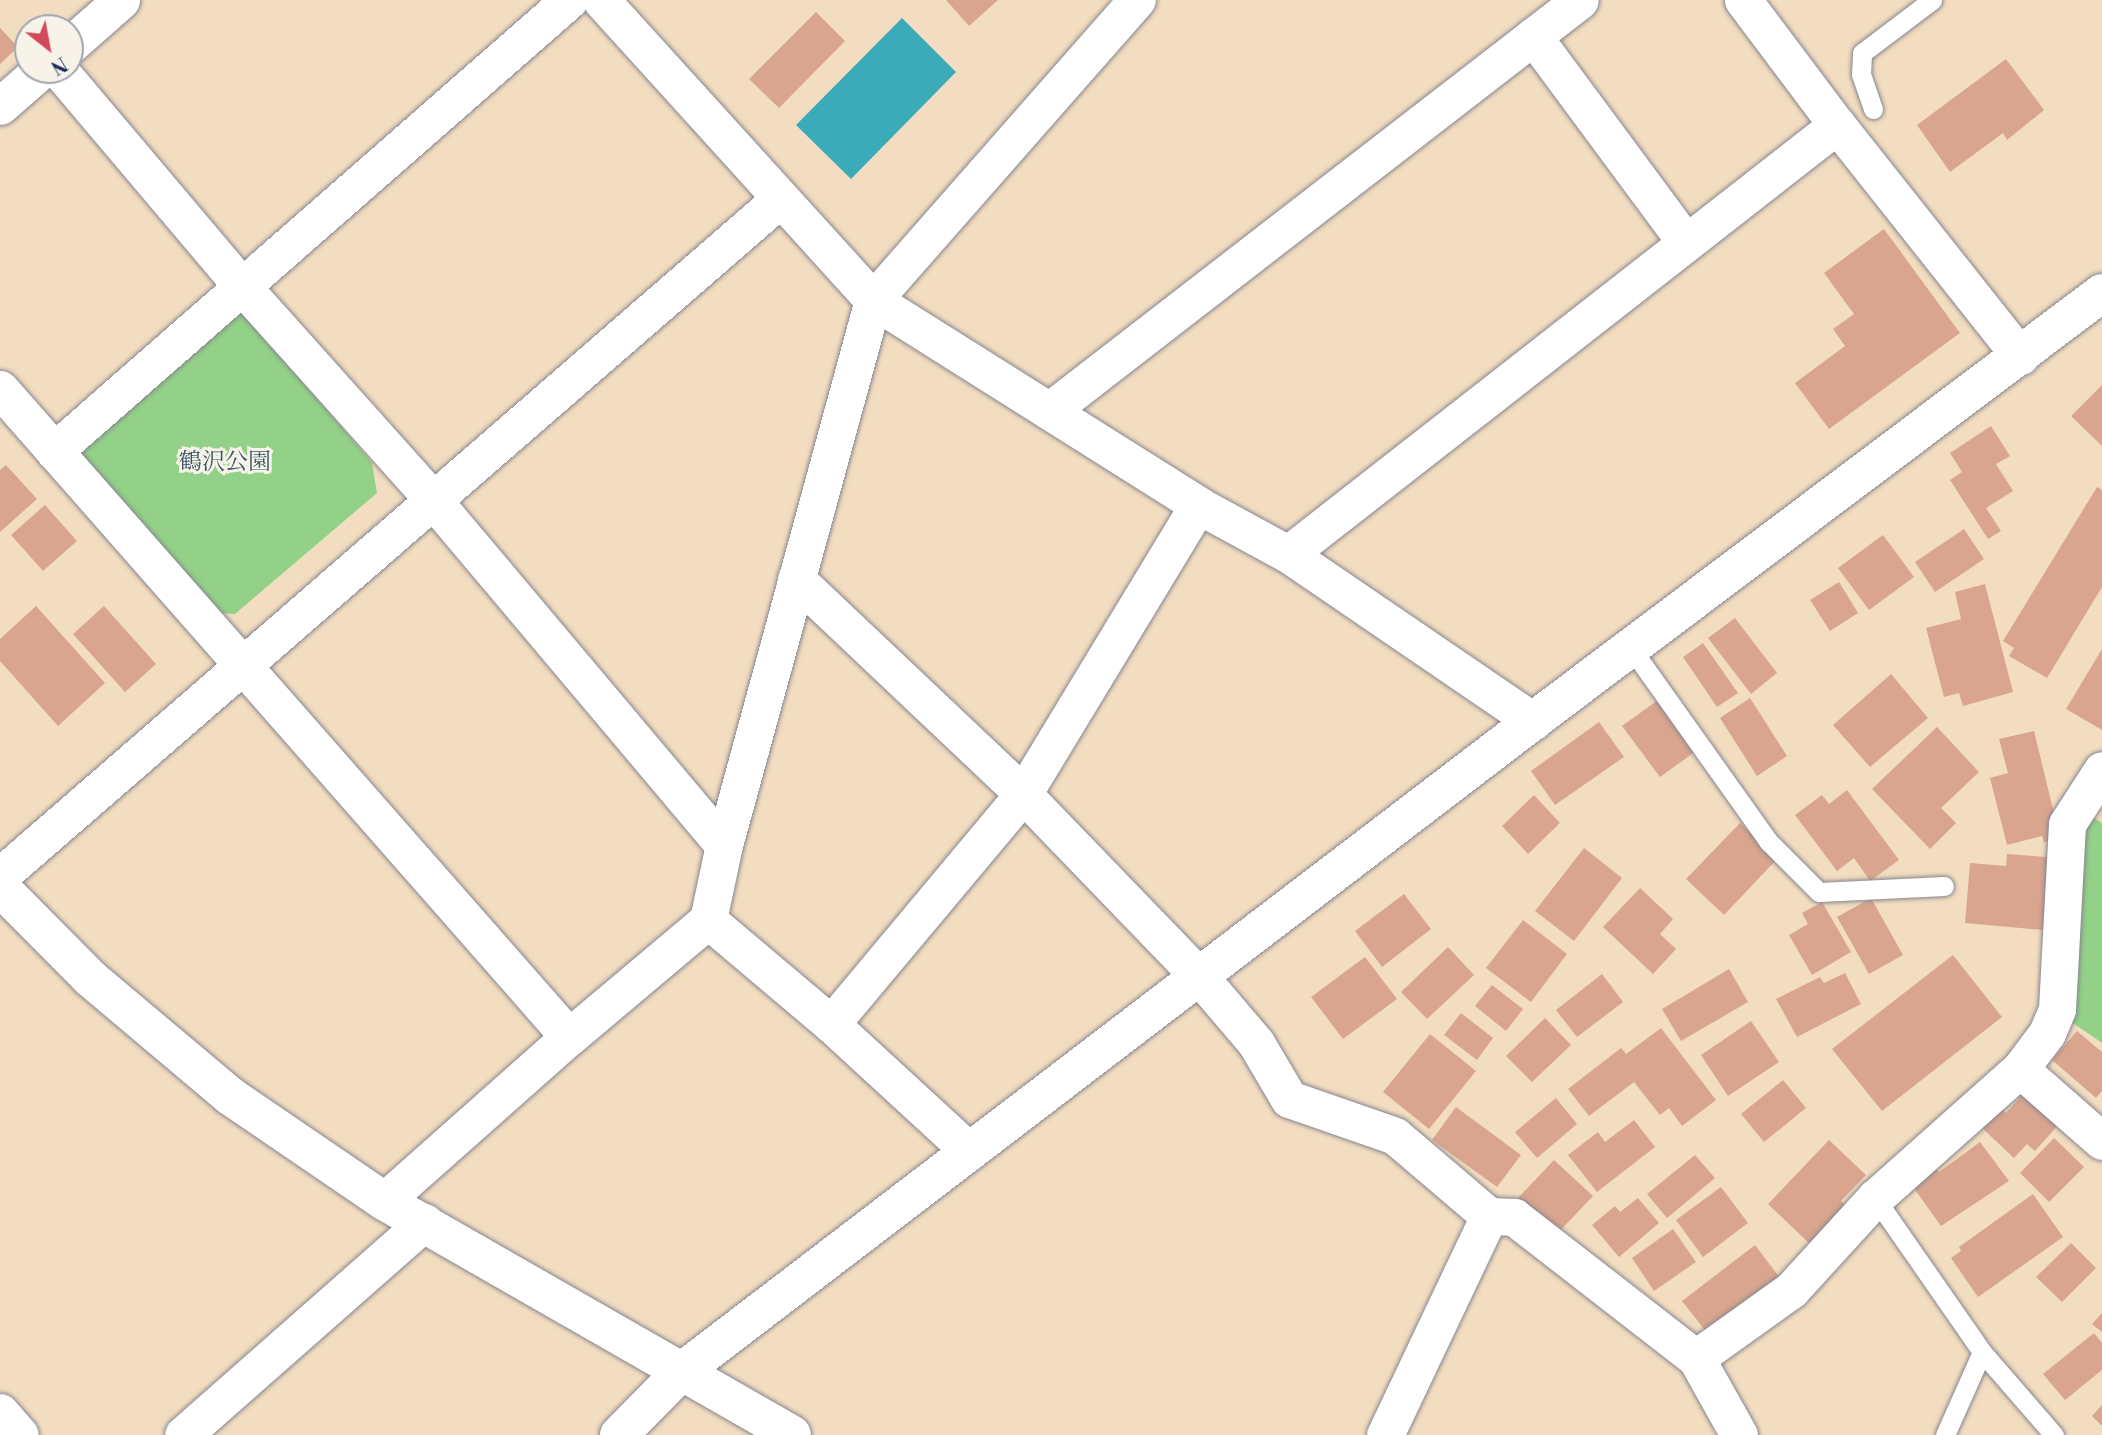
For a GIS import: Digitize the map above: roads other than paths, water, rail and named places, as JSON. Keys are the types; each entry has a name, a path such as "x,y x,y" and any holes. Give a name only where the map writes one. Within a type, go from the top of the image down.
{"street":[{"path":"84,33 121,0"},
{"path":"54,451 569,0"},
{"path":"601,0 873,300 1198,505 1287,554 1533,721"},
{"path":"384,1201 569,1037 708,920 724,845 873,300 1138,0"},
{"path":"1049,411 1580,0"},
{"path":"1743,0 1837,125 2020,356"},
{"path":"1533,36 1686,243"},
{"path":"0,106 25,84"},
{"path":"72,84 241,285 433,500 724,845"},
{"path":"1287,554 1837,125"},
{"path":"0,876 780,198"},
{"path":"619,1435 681,1372 1533,721 2102,293"},
{"path":"0,389 569,1037"},
{"path":"831,1024 1023,794 1198,505"},
{"path":"796,579 1023,794 1199,976 1256,1042 1289,1099 1395,1136 1489,1216 1514,1217 1696,1358 1739,1435"},
{"path":"1696,1358 1791,1290 1875,1198 2020,1069 2047,1033 2057,1009 2067,824 2102,770"},
{"path":"0,887 90,978 230,1096 384,1201 425,1222 792,1435"},
{"path":"708,920 831,1024 969,1151"},
{"path":"2020,1069 2102,1141"},
{"path":"1385,1435 1489,1216"},
{"path":"183,1435 425,1222"},
{"path":"0,1412 20,1435"}],"lane":[{"path":"1873,109 1861,74 1863,53 1932,0"},
{"path":"1631,648 1768,841 1819,892 1944,886"},
{"path":"1875,1198 1982,1352 2054,1435"},
{"path":"1945,1435 1982,1352"}],"water":[{"path":"902,18 956,72 851,179 796,125"}],"park label":[{"name":"鶴沢公園","path":"225,462"}]}
